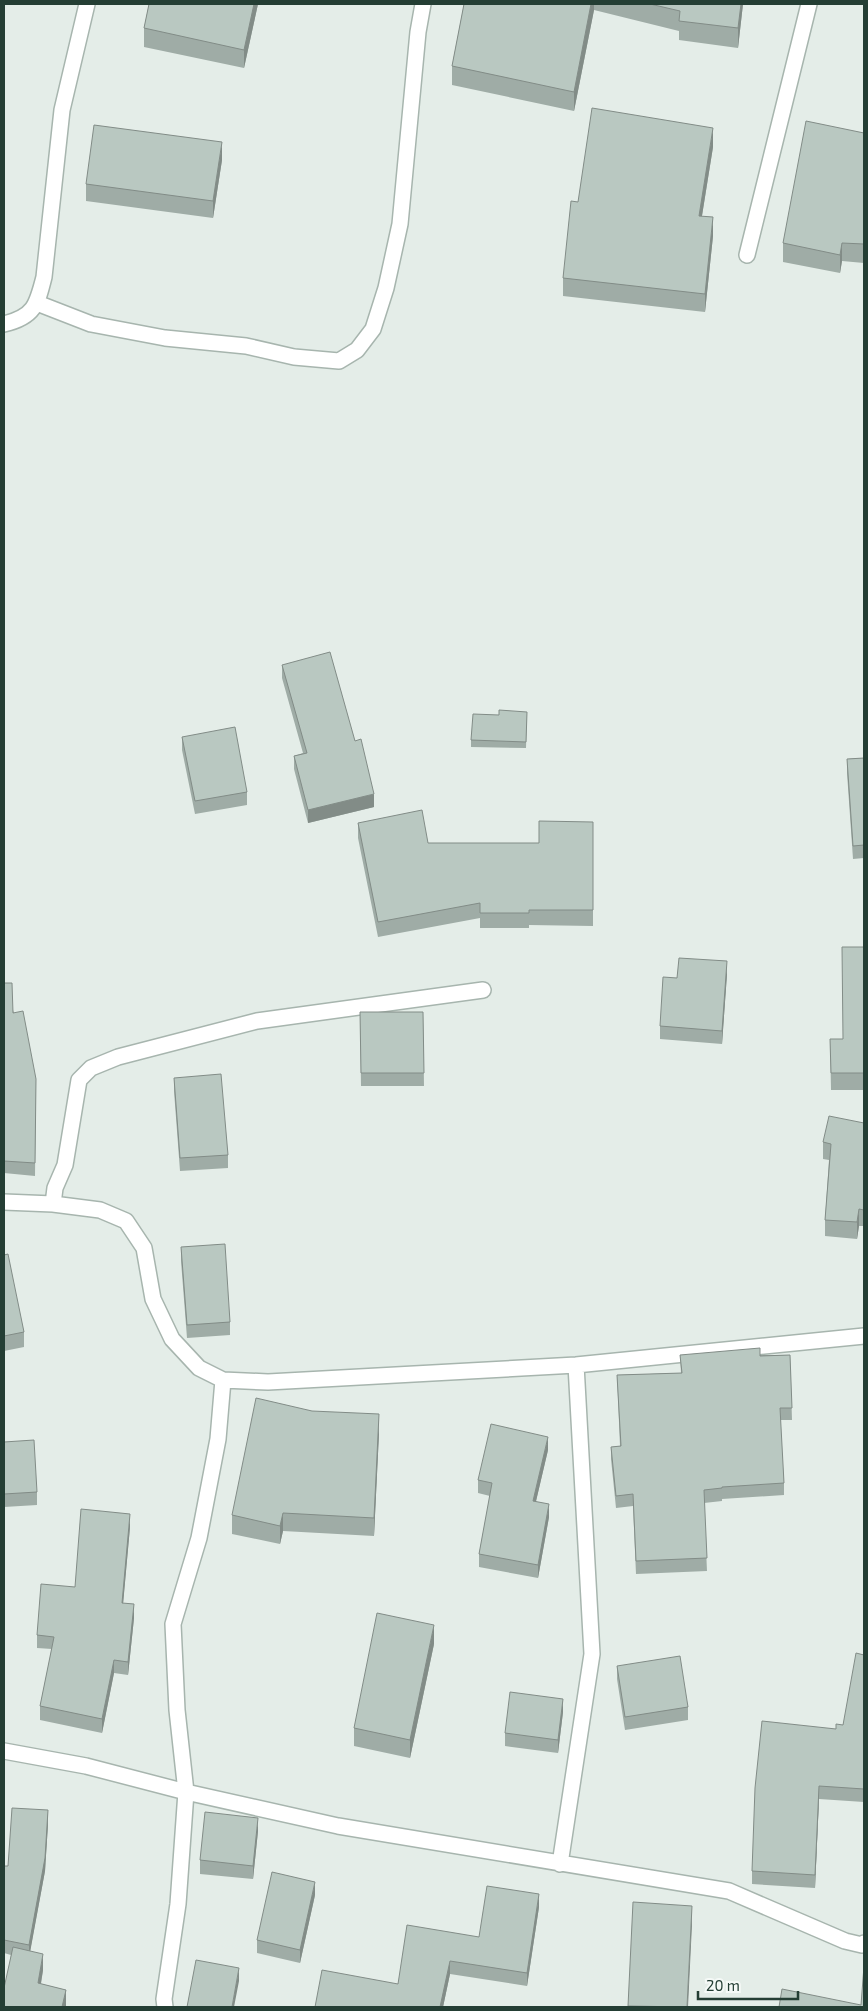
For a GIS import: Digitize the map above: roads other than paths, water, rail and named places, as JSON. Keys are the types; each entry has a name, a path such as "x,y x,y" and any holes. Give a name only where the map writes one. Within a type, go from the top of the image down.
{"street":[{"path":"4,324 22,320 38,303 44,277 62,110 87,4"},
{"path":"38,303 91,324 165,338 246,346 294,357 339,361 357,350 374,329 386,288 400,224 417,41 423,4"},
{"path":"746,255 809,4"},
{"path":"53,1204 56,1188 65,1165 79,1080 91,1068 118,1057 257,1021 484,990"},
{"path":"4,1202 53,1204 100,1210 126,1221 144,1248 153,1299 172,1339 199,1368 223,1380 278,1382 576,1366 864,1336"},
{"path":"560,1864 592,1654 576,1366"},
{"path":"164,2007 178,1904 186,1792 177,1710 173,1624 199,1538 218,1438 223,1380"},
{"path":"4,1751 86,1766 186,1792 338,1826 729,1891 845,1941 862,1945 864,1943"}]}
